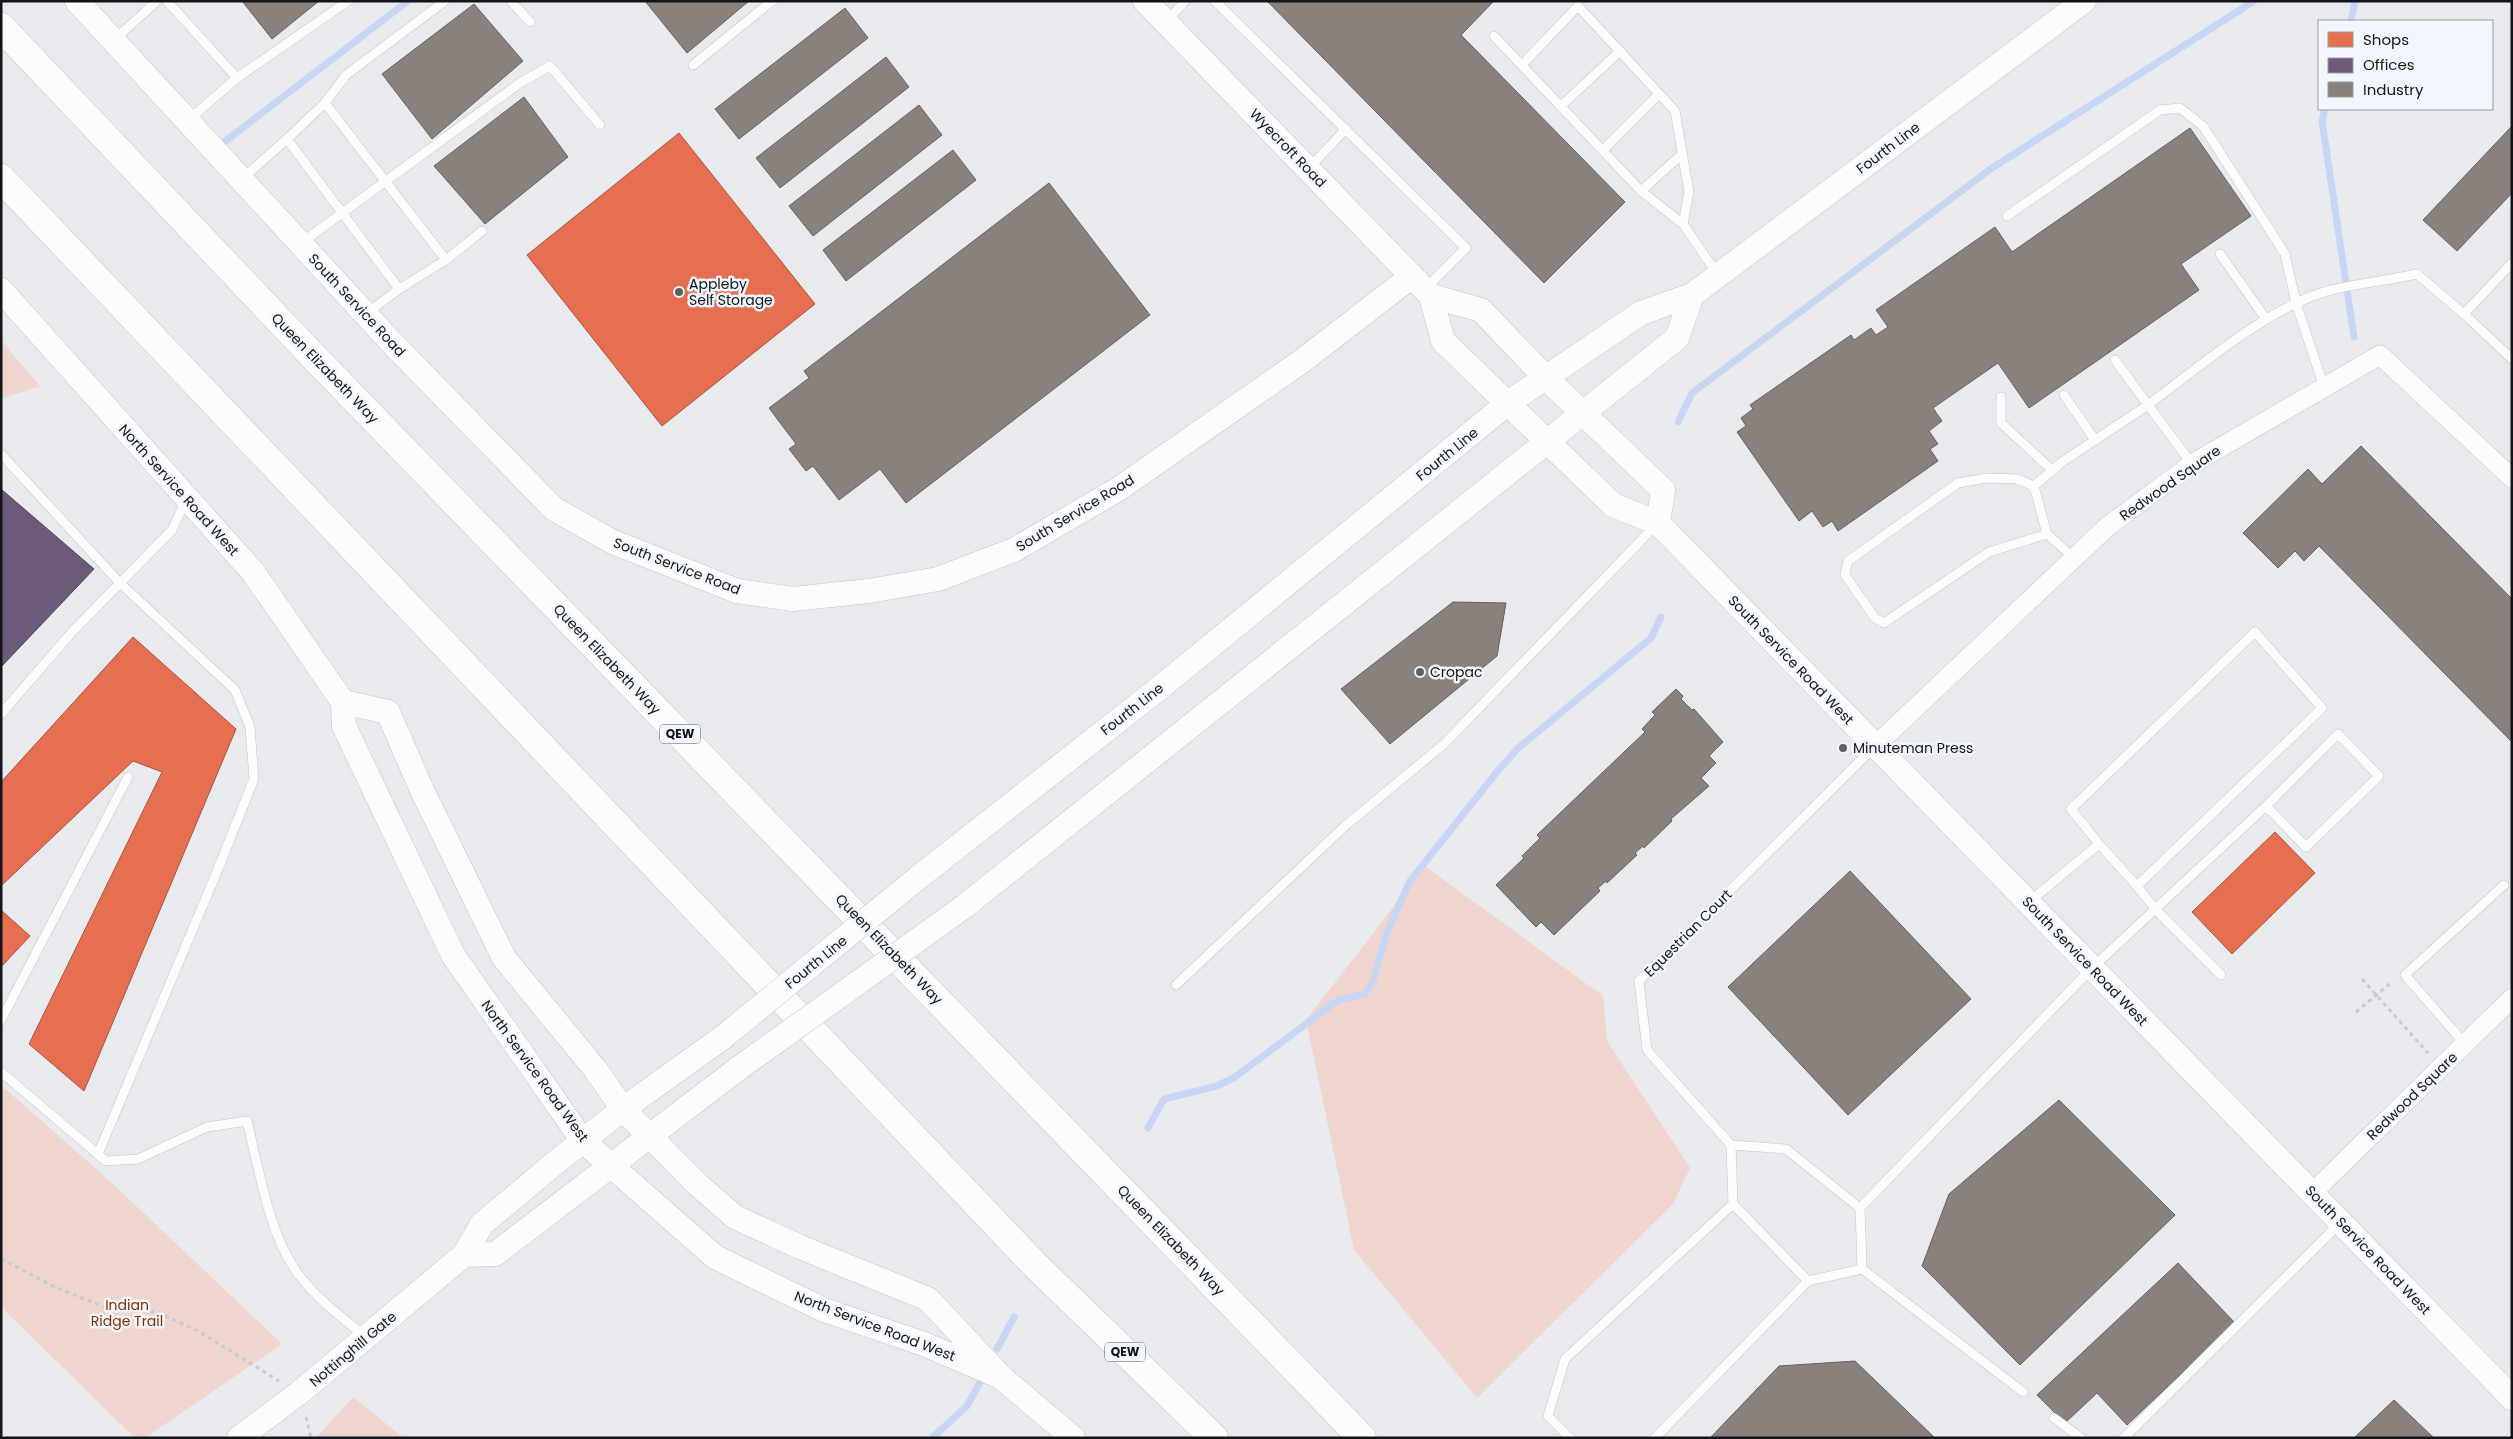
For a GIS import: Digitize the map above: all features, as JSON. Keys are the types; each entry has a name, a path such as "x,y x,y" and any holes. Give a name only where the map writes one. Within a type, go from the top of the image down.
{"highway":[{"name":"Queen Elizabeth Way","path":"1,27 312,355 1362,1438"},
{"name":"QEW","path":"1,178 1035,1265 1214,1438"}],"street":[{"name":"South Service Road","path":"76,1 366,314 554,509 613,542 737,591 793,599 869,591 938,579 1014,550 1120,488 1302,361 1423,287"},
{"name":"Wyecroft Road","path":"1146,1 1423,287 1443,341 1547,441"},
{"name":"Fourth Line","path":"583,1141 623,1109 722,1038 1157,690 1508,403 1641,314 1692,295 2084,1"},
{"path":"1423,287 1481,310 1546,378 1663,490 1658,523"},
{"name":"North Service Road West","path":"1,290 186,500 253,572 343,702 344,726 453,955 583,1141 715,1257 824,1310 924,1344 1000,1377"},
{"path":"464,1255 494,1254 739,1068 965,906 1677,338 1692,295"},
{"name":"Redwood Square","path":"1875,746 2108,526 2192,464 2380,355 2512,478"},
{"name":"South Service Road West","path":"1547,441 1613,505 1658,523 2512,1398"},
{"name":"North Service Road West","path":"343,702 388,712 421,788 504,958 594,1069 623,1109 697,1184 735,1217 800,1247 928,1299 1000,1377 1073,1438"},
{"name":"Redwood Square","path":"2312,1194 2512,998"},
{"name":"Nottinghill Gate","path":"239,1438 299,1393 464,1255 482,1224 583,1141"}],"lane":[{"path":"113,41 157,1"},
{"path":"167,1 237,78"},
{"path":"187,121 237,78 348,1"},
{"path":"241,180 325,103 346,75 446,1"},
{"path":"511,1 530,22"},
{"path":"693,65 772,1"},
{"path":"1166,22 1185,1"},
{"path":"1215,1 1466,248 1423,287"},
{"path":"1522,65 1578,4 1674,110 1689,192 1683,224"},
{"path":"1494,36 1641,191 1683,224 1718,275"},
{"path":"1561,106 1620,51"},
{"path":"300,243 520,83 550,66 600,125"},
{"path":"1603,150 1659,94"},
{"path":"325,103 446,260"},
{"path":"2007,216 2160,110 2180,108 2204,126 2285,254 2296,303 2324,388"},
{"path":"1308,169 1346,129"},
{"path":"287,139 399,288"},
{"path":"1641,191 1682,154"},
{"path":"366,314 399,288 446,260 482,231"},
{"path":"2220,254 2266,319"},
{"path":"2464,314 2512,263"},
{"path":"2034,486 2052,470 2148,405 2266,319 2296,303 2334,289 2417,274 2464,314 2512,359"},
{"path":"2115,360 2192,464"},
{"path":"2064,395 2095,440"},
{"path":"2001,397 2000,423 2052,470"},
{"path":"1,454 120,583 235,690 250,727 254,779 98,1154"},
{"path":"2034,486 2017,479 1987,478 1958,483 1848,561 1845,574 1875,618 1884,623 1989,552 2047,534"},
{"path":"2034,486 2047,534 2074,558"},
{"path":"1,714 72,632 172,530 186,500"},
{"path":"1176,986 1345,826 1444,744 1658,523"},
{"path":"2137,886 2322,708 2255,632 2071,809 2156,910 2221,975"},
{"path":"1862,1268 1860,1208 2092,968 2266,806 2338,734 2379,776 2306,847 2266,806"},
{"name":"Equestrian Court","path":"1731,1145 1647,1050 1639,981 1875,746"},
{"path":"1,1020 128,777"},
{"path":"2028,903 2099,844"},
{"path":"2465,1044 2405,975 2504,885"},
{"path":"1,1072 106,1161 138,1159 207,1127 247,1121 272,1220 295,1270 318,1297 366,1338"},
{"path":"1808,1281 1733,1204 1731,1145 1786,1150 1860,1208"},
{"path":"1570,1438 1548,1416 1565,1359 1733,1204"},
{"path":"2124,1438 2340,1223"},
{"path":"1654,1438 1808,1281 1862,1268"},
{"path":"1862,1268 2023,1392"},
{"path":"2054,1418 2081,1438"}],"path":[{"path":"2356,1012 2388,984 2405,975"},
{"path":"2362,979 2441,1067"},
{"path":"1,1259 54,1287 104,1307 157,1312 198,1331 299,1393 311,1438"}],"green space":[{"path":"1,341 40,386 1,399"},
{"path":"1425,866 1603,996 1607,1041 1690,1168 1673,1204 1477,1398 1354,1250 1306,1020"},
{"name":"Indian Ridge Trail","path":"1,1085 113,1184 282,1344 145,1438 135,1438 1,1307"},
{"path":"353,1397 404,1438 316,1438"}],"building: Shops":[{"path":"679,133 815,304 662,426 527,255"},
{"path":"133,637 236,729 84,1091 29,1044 162,772 133,761 1,886 1,782"},
{"path":"2275,832 2315,873 2232,954 2192,912"},
{"path":"1,910 30,936 1,967"}],"building: Offices":[{"path":"1,489 94,569 1,667"}],"building: Industry":[{"path":"242,1 319,1 272,39"},
{"path":"645,1 749,1 687,53"},
{"path":"1267,1 1494,1 1461,35 1625,202 1544,283"},
{"path":"474,4 523,61 432,139 382,74"},
{"path":"845,8 868,38 739,139 715,109"},
{"path":"886,57 909,87 780,188 756,158"},
{"path":"524,97 568,157 485,224 434,166"},
{"path":"919,105 942,135 813,236 789,206"},
{"path":"2512,126 2512,193 2457,251 2423,220"},
{"path":"2190,128 2251,216 2181,264 2199,290 2029,408 1998,363 1933,408 1942,421 1929,431 1938,444 1930,449 1938,461 1838,531 1832,521 1823,527 1812,511 1799,521 1737,432 1746,426 1741,418 1753,409 1750,405 1851,335 1854,340 1871,328 1876,335 1888,327 1876,310 1995,227 2012,252"},
{"path":"953,150 976,180 846,281 823,250"},
{"path":"1049,183 1150,315 906,503 880,469 839,500 813,466 806,471 789,449 796,444 769,408 809,378 804,371"},
{"path":"2361,446 2512,599 2512,742 2319,546 2304,561 2295,551 2278,568 2243,533 2308,469 2322,484"},
{"name":"Cropac","path":"1453,602 1506,603 1497,656 1390,744 1341,689"},
{"path":"1676,689 1683,696 1681,699 1692,710 1694,709 1723,742 1709,756 1716,763 1701,778 1709,786 1671,819 1672,821 1644,848 1643,846 1635,853 1637,855 1607,883 1606,881 1598,888 1600,891 1554,935 1541,922 1536,927 1496,885 1524,858 1522,856 1540,838 1537,835 1645,732 1642,729 1655,715 1652,712"},
{"path":"1850,871 1971,999 1848,1115 1728,987"},
{"path":"2059,1100 2175,1215 2020,1365 1922,1266 1949,1194"},
{"path":"2178,1263 2235,1323 2127,1425 2097,1393 2065,1423 2037,1395"},
{"path":"1855,1361 1935,1438 1710,1438 1779,1366"},
{"path":"2394,1400 2434,1438 2354,1438"}],"waterway":[{"path":"219,146 408,1"},
{"path":"1678,422 1692,393 1992,168 2254,1"},
{"path":"2351,20 2355,1"},
{"path":"2325,110 2322,121 2354,337"},
{"path":"1148,1128 1164,1099 1217,1086 1235,1077 1338,1000 1365,994 1373,981 1387,932 1410,881 1517,749 1651,638 1661,617"},
{"path":"997,1349 1014,1317"},
{"path":"932,1438 967,1406 985,1373"}],"place":[{"name":"Appleby Self Storage","path":"679,292"},
{"name":"Cropac","path":"1420,672"},
{"name":"Minuteman Press","path":"1843,748"}]}
